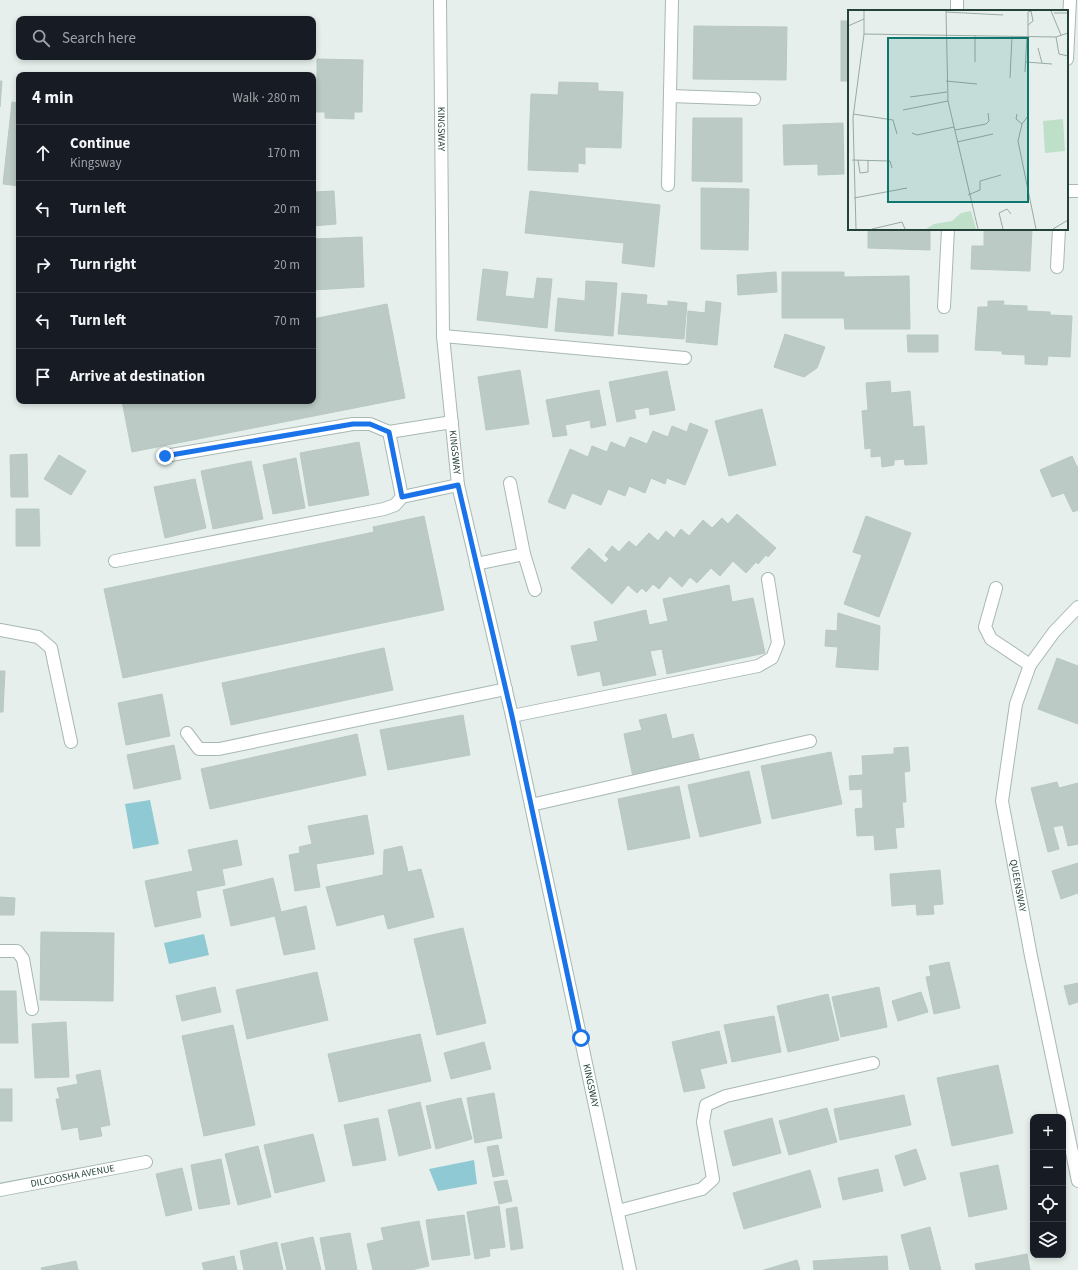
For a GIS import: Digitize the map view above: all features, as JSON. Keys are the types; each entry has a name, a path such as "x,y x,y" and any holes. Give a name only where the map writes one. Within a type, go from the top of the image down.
{"street":[{"name":"KINGSWAY","path":"440,0 443,336 458,485 512,716 630,1270"},
{"path":"668,185 672,0"},
{"path":"1068,39 1070,0"},
{"path":"670,96 754,99"},
{"path":"944,307 948,230"},
{"path":"1057,267 1059,230"},
{"path":"443,336 684,358"},
{"path":"165,456 353,424 370,424 389,432 452,422"},
{"path":"389,432 402,497"},
{"path":"510,483 524,554 535,590"},
{"path":"115,561 384,509 395,505 402,497 458,485"},
{"path":"476,564 524,554"},
{"path":"512,716 758,666 772,658 778,643 768,580"},
{"path":"996,588 985,627 991,638 1030,665"},
{"name":"QUEENSWAY","path":"1078,607 1054,632 1030,665 1016,704 1002,801 1031,956 1078,1181"},
{"path":"0,630 38,637 51,648 71,742"},
{"path":"187,733 199,749 219,749 506,689"},
{"path":"531,805 810,741"},
{"path":"0,951 17,951 23,960 32,1009"},
{"path":"618,1211 702,1189 713,1179 703,1122 706,1105 726,1096 873,1063"},
{"name":"DILCOOSHA AVENUE","path":"0,1190 146,1162"}],"water":[{"path":"150,800 159,844 133,849 125,804"},
{"path":"204,934 209,955 169,964 164,943"},
{"path":"474,1160 477,1184 438,1191 429,1169"}],"building":[{"path":"841,21 848,21 848,81 841,81"},
{"path":"694,26 787,27 786,80 693,79"},
{"path":"317,59 363,60 362,112 354,112 354,119 325,118 325,112 316,112"},
{"path":"0,81 2,81 0,107"},
{"path":"559,82 598,83 598,91 623,92 621,148 585,147 585,164 578,163 578,172 528,170 531,94 558,95"},
{"path":"12,102 16,103 16,186 3,184"},
{"path":"693,118 742,118 742,182 692,181"},
{"path":"843,123 844,174 818,175 818,164 784,165 783,125"},
{"path":"701,188 749,189 748,250 701,249"},
{"path":"334,191 336,224 316,226 316,192"},
{"path":"530,191 660,205 654,267 622,263 624,243 525,233"},
{"path":"868,230 930,230 930,250 868,248"},
{"path":"984,230 1032,230 1030,271 971,269 972,246 984,246"},
{"path":"362,237 364,287 316,290 316,239"},
{"path":"483,269 508,272 505,296 534,299 537,278 552,279 547,328 477,320"},
{"path":"776,272 777,292 738,295 737,275"},
{"path":"782,272 844,272 844,277 909,276 910,329 845,329 844,318 782,318"},
{"path":"586,281 617,283 613,336 555,331 558,298 585,301"},
{"path":"622,293 647,295 646,304 668,306 668,301 687,303 684,339 618,334"},
{"path":"706,301 721,303 717,345 686,342 688,311 705,313"},
{"path":"988,301 1004,301 1003,305 1027,306 1027,311 1050,312 1050,315 1072,316 1070,357 1048,356 1047,365 1025,364 1025,355 1002,354 1002,351 975,350 978,307 988,307"},
{"path":"387,304 405,398 132,452 123,404 316,404 316,318"},
{"path":"785,334 825,347 817,368 804,377 774,367"},
{"path":"907,335 938,335 938,352 908,352"},
{"path":"520,370 529,424 486,430 478,377"},
{"path":"667,371 675,410 650,415 649,407 634,410 636,418 617,422 609,382"},
{"path":"890,381 891,393 910,391 913,427 924,426 927,464 905,465 904,459 894,460 894,465 882,467 881,456 871,457 871,448 865,449 862,411 868,410 866,383"},
{"path":"599,390 606,425 591,428 590,420 565,425 567,435 553,437 546,400"},
{"path":"762,409 776,465 729,476 715,421"},
{"path":"690,423 708,430 685,485 667,478 665,484 651,478 645,493 629,486 625,496 608,489 601,505 572,493 565,509 548,502 570,449 588,457 592,446 607,452 611,442 625,448 630,437 647,444 653,431 668,437 672,426 687,432"},
{"path":"359,442 369,495 309,506 300,453"},
{"path":"27,454 28,497 11,497 10,455"},
{"path":"59,455 86,471 71,495 44,479"},
{"path":"1072,456 1077,467 1078,466 1078,510 1073,512 1064,493 1052,497 1040,470"},
{"path":"296,458 305,508 273,514 263,465"},
{"path":"251,461 263,519 213,529 201,471"},
{"path":"195,479 206,528 165,538 154,487"},
{"path":"16,509 39,509 40,546 16,546"},
{"path":"737,514 776,548 768,557 766,555 758,564 756,562 746,573 733,561 720,576 711,568 697,583 690,577 682,587 670,576 659,589 653,584 646,592 642,588 637,593 628,585 612,604 571,568 589,548 605,563 609,559 605,555 612,546 619,552 629,541 636,547 649,533 658,541 666,531 674,538 681,529 689,536 703,520 712,528 722,518 728,524"},
{"path":"424,516 444,610 123,678 104,589 374,532 373,527"},
{"path":"866,516 911,533 879,617 844,604 862,555 853,552"},
{"path":"729,585 732,602 753,598 765,653 667,674 662,649 650,651 656,675 603,686 600,671 578,676 571,646 598,641 594,622 646,610 649,625 668,621 663,599"},
{"path":"838,613 880,626 878,670 836,667 838,647 825,646 826,630 837,631"},
{"path":"384,648 393,690 231,725 222,683"},
{"path":"1057,658 1078,666 1078,724 1038,709"},
{"path":"0,671 5,671 3,712 0,712"},
{"path":"162,694 170,736 126,745 118,703"},
{"path":"666,714 672,739 693,734 700,761 633,777 624,734 642,730 639,720"},
{"path":"463,715 470,755 388,770 380,730"},
{"path":"357,734 366,775 210,809 201,769"},
{"path":"174,745 181,779 134,789 127,755"},
{"path":"908,747 910,771 904,772 906,802 902,802 904,827 895,828 897,848 875,850 874,835 857,836 855,809 863,808 862,789 850,790 849,776 863,775 862,756 894,754 894,748"},
{"path":"831,752 842,804 772,819 761,766"},
{"path":"749,771 761,823 700,837 688,785"},
{"path":"1057,782 1059,788 1078,783 1078,844 1068,846 1063,825 1053,827 1059,849 1048,852 1031,788"},
{"path":"679,786 690,838 628,850 618,799"},
{"path":"367,815 374,854 316,864 320,887 295,891 289,855 300,853 299,847 312,844 308,826"},
{"path":"237,840 242,865 222,869 225,885 196,891 201,917 155,927 145,881 193,871 188,850"},
{"path":"402,846 408,872 421,869 434,917 388,929 384,914 337,926 326,887 383,875 384,850"},
{"path":"1078,863 1078,893 1061,899 1052,871"},
{"path":"940,870 943,904 933,905 934,914 917,915 916,904 892,906 890,874"},
{"path":"273,878 281,912 306,906 315,949 284,955 275,916 231,926 223,890"},
{"path":"0,897 15,898 14,915 0,915"},
{"path":"463,928 486,1023 437,1035 414,939"},
{"path":"41,932 114,933 113,1001 40,1000"},
{"path":"949,962 960,1008 934,1014 926,977 931,976 929,966"},
{"path":"317,972 328,1020 247,1039 236,990"},
{"path":"1078,983 1078,1002 1069,1005 1064,986"},
{"path":"215,987 221,1012 182,1021 176,996"},
{"path":"879,987 887,1027 841,1037 832,997"},
{"path":"0,991 16,991 18,1043 0,1043"},
{"path":"921,992 928,1012 898,1021 892,1001"},
{"path":"828,994 839,1040 788,1052 777,1006"},
{"path":"774,1016 781,1052 732,1062 724,1025"},
{"path":"66,1022 69,1077 35,1078 32,1024"},
{"path":"233,1025 255,1125 204,1136 182,1036"},
{"path":"719,1031 727,1063 700,1069 705,1088 684,1092 672,1042"},
{"path":"420,1034 431,1081 339,1102 328,1054"},
{"path":"484,1042 491,1069 451,1079 444,1053"},
{"path":"998,1065 1013,1133 952,1146 937,1078"},
{"path":"100,1070 110,1125 100,1127 102,1136 80,1140 78,1127 62,1130 56,1099 60,1099 57,1088 78,1084 76,1075"},
{"path":"0,1089 12,1089 12,1121 0,1121"},
{"path":"494,1093 502,1138 475,1143 467,1098"},
{"path":"904,1095 911,1125 840,1140 834,1109"},
{"path":"461,1098 472,1139 436,1149 426,1106"},
{"path":"420,1102 431,1148 399,1156 388,1110"},
{"path":"827,1108 837,1142 789,1155 779,1121"},
{"path":"378,1118 386,1160 353,1166 344,1125"},
{"path":"772,1118 781,1153 733,1166 724,1131"},
{"path":"313,1134 325,1181 275,1193 264,1145"},
{"path":"498,1145 504,1175 493,1177 487,1147"},
{"path":"258,1146 271,1197 238,1205 225,1154"},
{"path":"916,1149 926,1179 904,1186 895,1156"},
{"path":"221,1159 230,1204 199,1209 191,1165"},
{"path":"998,1165 1007,1209 969,1217 960,1173"},
{"path":"182,1168 192,1210 166,1216 156,1174"},
{"path":"878,1169 883,1191 843,1200 838,1178"},
{"path":"810,1170 821,1207 744,1229 733,1193"},
{"path":"507,1180 512,1201 499,1204 494,1182"},
{"path":"499,1206 505,1247 489,1249 490,1256 475,1259 467,1212"},
{"path":"517,1207 523,1248 511,1250 506,1209"},
{"path":"464,1215 470,1255 432,1260 426,1220"},
{"path":"419,1221 429,1266 411,1270 373,1270 367,1244 384,1240 381,1228"},
{"path":"930,1227 941,1270 910,1270 901,1235"},
{"path":"350,1233 357,1270 326,1270 320,1238"},
{"path":"313,1237 321,1270 287,1270 281,1244"},
{"path":"277,1242 283,1270 244,1270 240,1251"},
{"path":"1027,1254 1030,1270 976,1270 975,1264"},
{"path":"234,1256 237,1270 204,1270 202,1263"},
{"path":"887,1256 888,1270 814,1270 813,1261"},
{"path":"797,1260 800,1270 764,1270"},
{"path":"76,1261 78,1270 42,1270 41,1268"}],"route":[{"path":"165,456 353,424 370,424 389,432 402,497 458,485 512,716 581,1038"}]}
